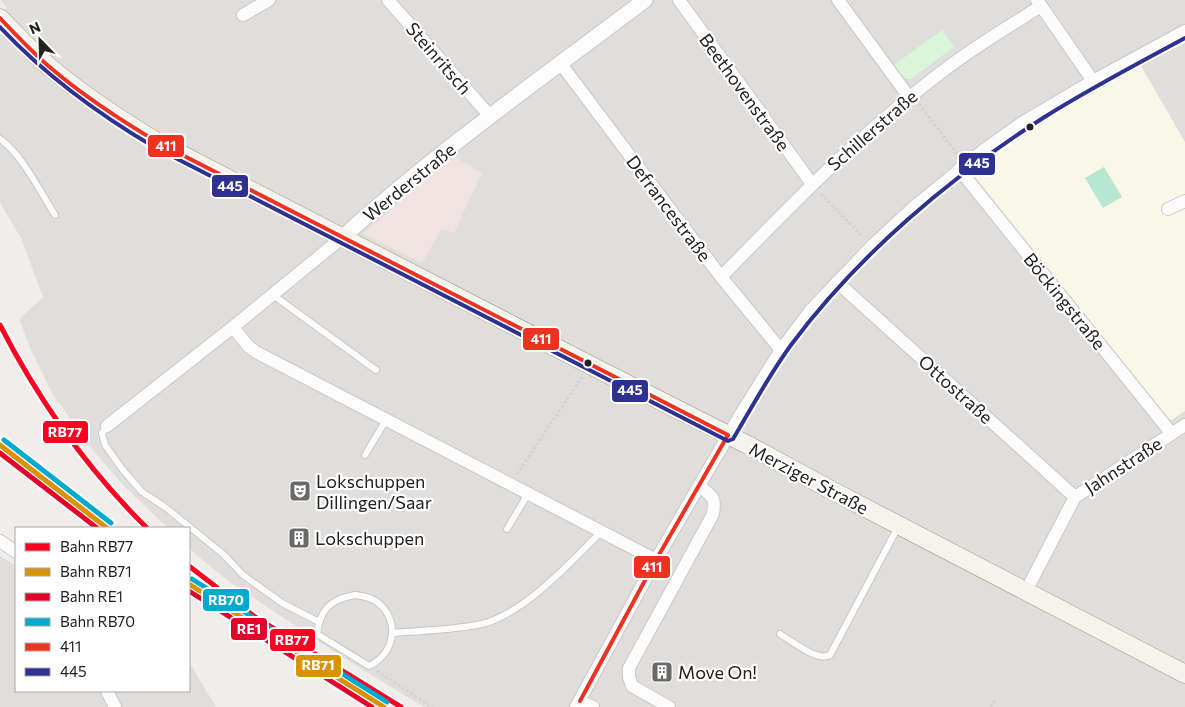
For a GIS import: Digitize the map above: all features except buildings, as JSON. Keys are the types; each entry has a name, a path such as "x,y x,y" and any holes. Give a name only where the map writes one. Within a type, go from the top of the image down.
{"main road":[{"name":"Merziger Straße","path":"0,18 53,70 124,122 159,143 590,366 728,435 1185,674"}],"street":[{"path":"244,15 269,0"},
{"name":"Steinritsch","path":"388,0 490,116"},
{"name":"Werderstraße","path":"107,426 233,328 374,209 490,116 645,0"},
{"name":"Beethovenstraße","path":"679,0 812,184"},
{"path":"838,0 911,96"},
{"path":"1039,3 1093,81"},
{"name":"Schillerstraße","path":"721,277 812,184 872,128 944,69 1039,3"},
{"path":"593,707 578,704 698,486 793,331 836,282 872,246 913,208 962,167 1022,123 1093,81 1185,31"},
{"name":"Defrancestraße","path":"561,64 721,277 781,350"},
{"name":"Böckingstraße","path":"962,167 1172,434"},
{"path":"1168,209 1185,201"},
{"name":"Ottostraße","path":"836,282 1075,497"},
{"path":"233,328 248,346 256,352 656,560"},
{"name":"Jahnstraße","path":"1026,591 1075,497 1185,426"},
{"path":"668,707 632,686 629,668 713,514 715,502 711,495 698,486"},
{"path":"0,541 15,551"},
{"path":"108,692 115,707"}],"lane":[{"path":"0,139 7,144 28,171 55,216"},
{"path":"272,295 376,370"},
{"path":"366,454 386,420"},
{"path":"107,426 102,433 105,445 123,470 142,492 165,507 190,527"},
{"path":"507,529 528,494"},
{"path":"780,634 817,656 826,657 830,655 899,525"},
{"path":"190,527 223,554 243,575 282,603 319,622"},
{"path":"392,633 478,625 510,612 537,594 601,532"},
{"path":"354,595 366,596 377,602 386,611 391,622 392,633 390,645 385,655 369,666 317,634 319,622 324,611 337,600 354,595"}],"path":[{"path":"911,96 962,167"},
{"path":"812,184 872,246"},
{"path":"510,484 590,366"},
{"path":"369,666 432,707"},
{"path":"991,707 996,698"}],"shaded area":[{"path":"1,0 1185,0 1185,707 424,707 353,664 231,583 195,554 190,549 190,527 167,527 125,487 91,448 52,393 31,350 19,319 43,297 21,238 0,203 0,15 7,7"},
{"path":"1141,66 1185,142 1185,411 1170,421 970,171 1019,135"},
{"path":"452,155 482,173 454,233 441,230 422,263 363,234"},
{"path":"571,406 650,445 603,475 553,449"},
{"path":"317,415 577,546 556,571 329,453"},
{"path":"1185,440 1185,554 1086,503"},
{"path":"802,507 847,541 790,650 741,621"},
{"path":"0,556 15,565 15,692 190,692 190,664 216,707 0,707"},
{"path":"925,567 1007,605 985,646 1041,679 1006,707 993,707 988,698 923,662 857,630 870,605 897,620"}],"green space":[{"path":"942,30 954,47 911,79 904,78 894,65"},
{"path":"1104,167 1122,197 1103,208 1085,178"}],"rail line":[{"name":"RB77","path":"0,325 31,380 65,432 104,482 146,527"},
{"name":"RB70","path":"4,440 111,523"},
{"name":"RB71","path":"0,445 106,527"},
{"name":"RE1","path":"0,453 96,527"},
{"name":"RB77","path":"190,567 255,617 401,707"},
{"name":"RB70","path":"192,579 387,702"},
{"name":"RB71","path":"190,585 384,707"},
{"name":"RE1","path":"190,592 372,707"}],"transit line":[{"name":"411","path":"0,18 45,63 77,89 159,143 728,435"},
{"name":"445","path":"0,27 54,78 93,108 156,148 728,441 733,439 775,368 817,312 875,249 907,220 973,166 1043,118 1185,38"},
{"name":"411","path":"580,701 656,560 728,435"}],"place":[{"name":"Lokschuppen Dillingen/Saar","path":"300,491"},
{"name":"Lokschuppen","path":"299,538"},
{"name":"Move On!","path":"662,672"}]}
